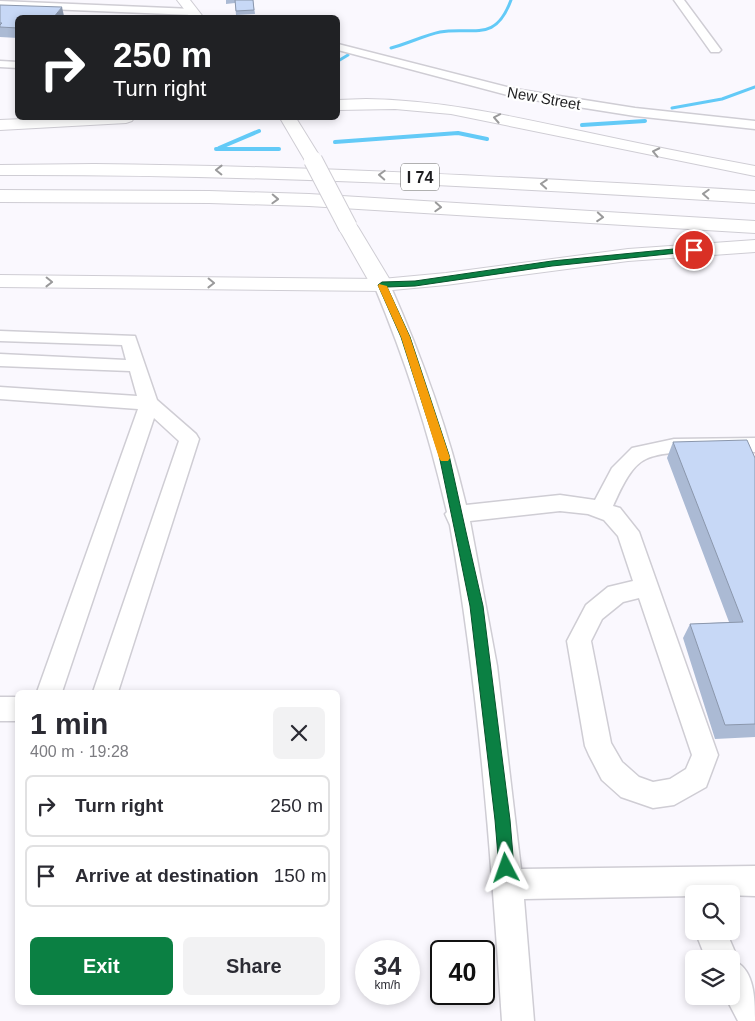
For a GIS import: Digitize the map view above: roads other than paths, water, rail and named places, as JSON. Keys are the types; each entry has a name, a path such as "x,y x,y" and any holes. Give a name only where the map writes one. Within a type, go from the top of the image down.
{"main road":[{"path":"183,0 195,15"},
{"path":"340,105 390,102 433,106 755,171"},
{"path":"0,125 90,120"},
{"path":"289,120 314,160 348,227 382,285"},
{"path":"0,165 48,164 84,168"},
{"name":"I 74","path":"0,170 84,168 233,170 370,175 755,197"},
{"name":"I 74","path":"0,196 209,197 441,207 755,227"},
{"path":"0,205 155,201 209,197"},
{"path":"0,281 382,285 415,283 646,253 755,246"}],"street":[{"path":"679,0 715,50"},
{"path":"2,3 195,15"},
{"name":"New Street","path":"340,48 515,93 591,106 755,124"},
{"path":"0,64 15,65"},
{"path":"382,285 405,337 444,455 476,606 503,820 518,1021"},
{"path":"0,336 129,340 149,403 189,438 107,690"},
{"path":"0,360 137,366"},
{"path":"0,393 149,403"},
{"path":"50,690 149,403"},
{"path":"601,510 619,473 639,453 674,446 755,445"},
{"path":"456,514 560,503 590,506 612,514 628,532 648,587 705,754 696,778 674,792 653,795 631,788 612,771 598,746 579,641 594,612 616,594 648,587"},
{"path":"0,709 15,709"},
{"path":"719,885 755,881"},
{"path":"508,884 685,888"},
{"path":"740,992 755,1019"}],"waterway":[{"path":"391,48 440,32 473,31 490,28 498,23 505,14 511,0"},
{"path":"340,60 348,55"},
{"path":"672,108 722,99 755,87"},
{"path":"582,125 645,121"},
{"path":"219,148 259,131"},
{"path":"335,142 458,133 487,139"},
{"path":"216,149 279,149"}]}
